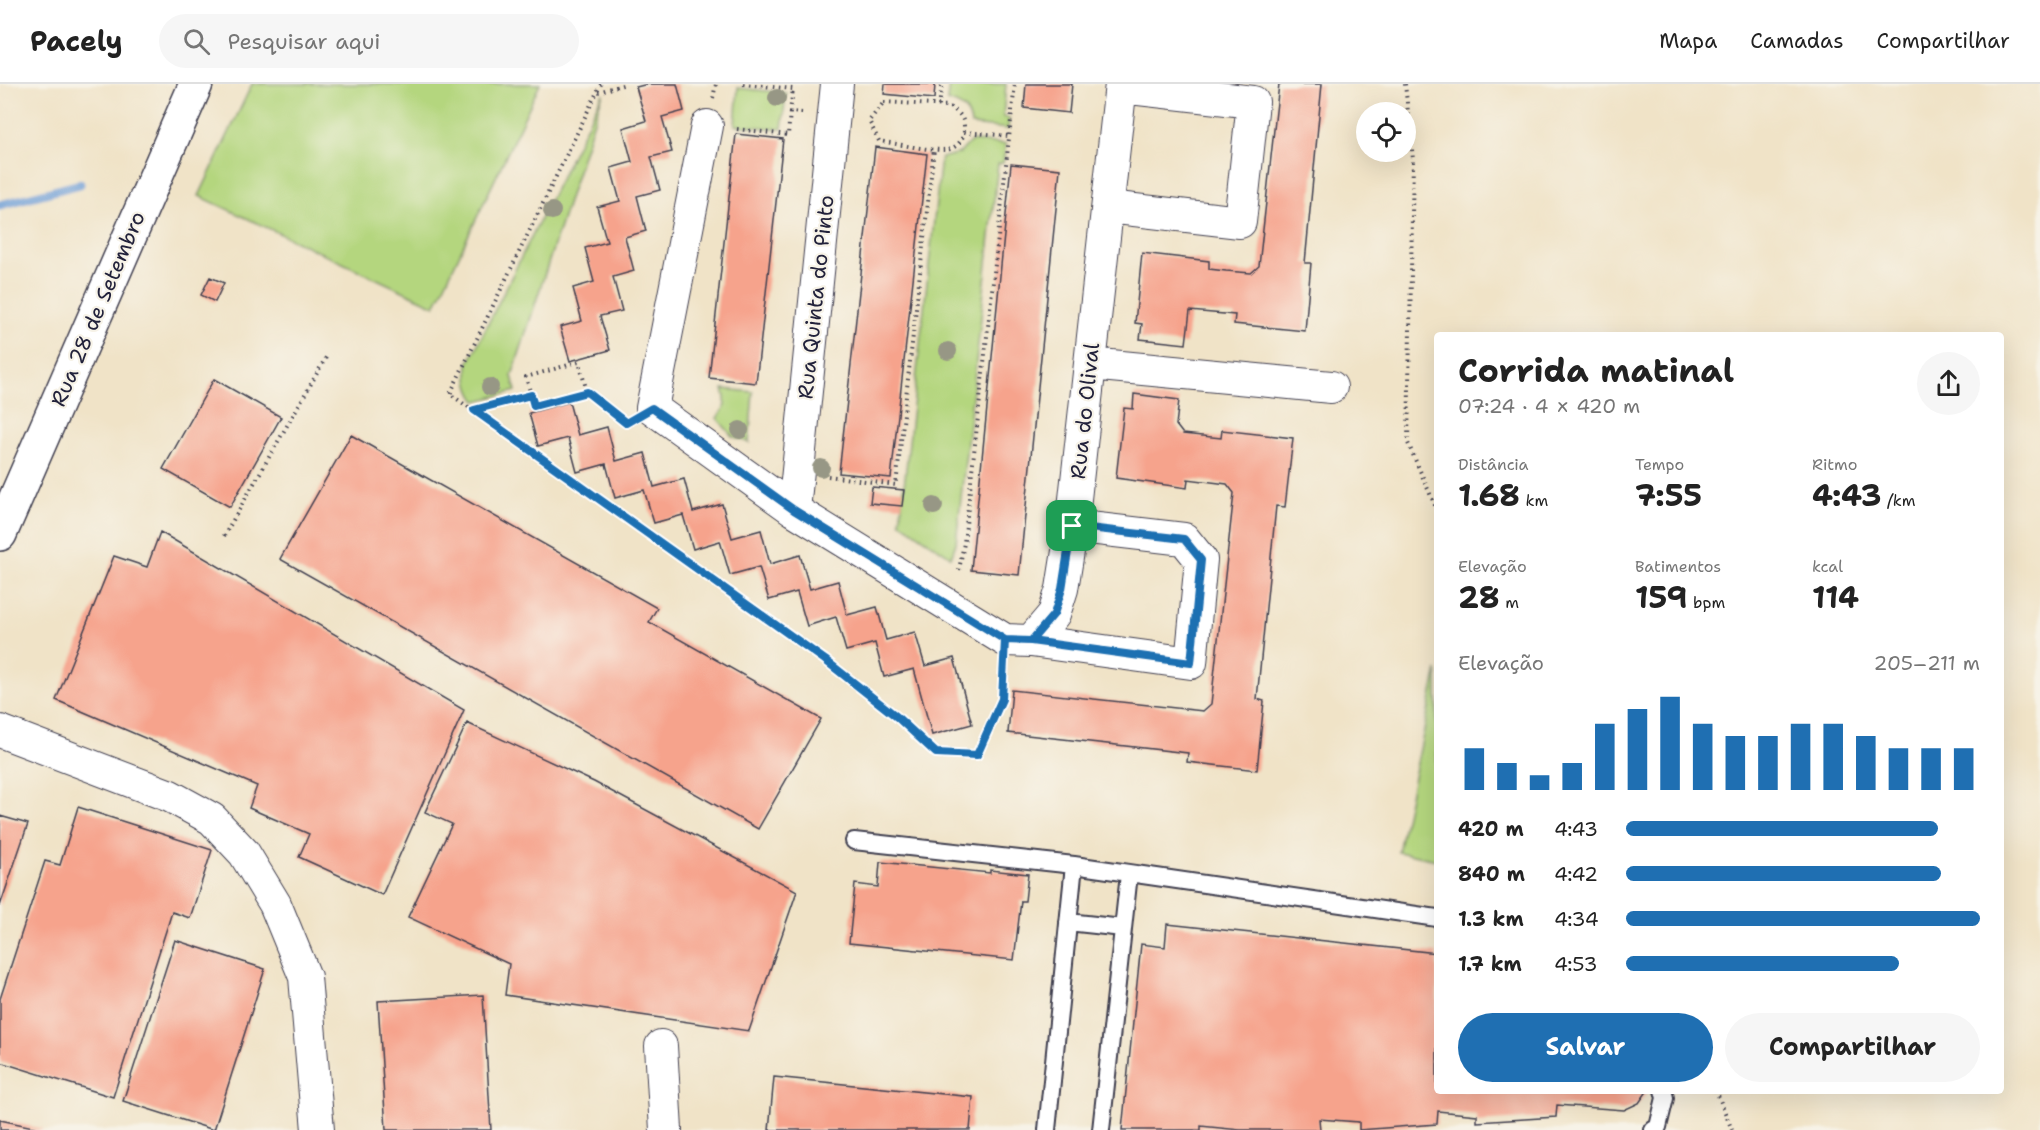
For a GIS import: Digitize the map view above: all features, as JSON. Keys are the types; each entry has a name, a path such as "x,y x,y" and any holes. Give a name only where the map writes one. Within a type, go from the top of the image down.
{"main road":[{"name":"Rua 28 de Setembro","path":"0,534 196,84"}],"street":[{"name":"Rua Quinta do Pinto","path":"794,510 837,84"},
{"name":"Rua do Olival","path":"1018,641 1054,614 1062,589 1072,526 1121,86"},
{"path":"1108,207 1240,222 1242,211 1253,102 1121,86"},
{"path":"707,126 652,408 794,510 1018,641 1191,663 1201,560 1184,539 1072,526"},
{"path":"1090,363 1330,387"},
{"path":"0,732 170,796 212,819 244,853 275,904 305,977 318,1130"},
{"path":"661,1046 666,1130"}],"lane":[{"path":"854,841 1074,865 1434,918"},
{"path":"1047,1130 1074,865"},
{"path":"1101,1130 1130,874"},
{"path":"1068,922 1123,928"},
{"path":"1653,1130 1658,1127 1664,1094"}],"path":[{"path":"601,84 450,394 825,660 897,717 936,753 977,755 1002,699 1018,641"},
{"path":"597,92 626,84"},
{"path":"707,126 788,135 793,89 743,84"},
{"path":"939,106 942,84"},
{"path":"959,570 964,543 1015,84"},
{"path":"1405,84 1413,159 1408,443 1434,503"},
{"path":"884,102 939,106 948,106 961,116 964,124 962,140 957,146 942,151 879,141 869,121 884,102"},
{"path":"790,112 834,116"},
{"path":"964,132 1010,136"},
{"path":"798,473 896,485 934,149"},
{"path":"224,536 328,354"},
{"path":"587,392 534,406 526,377 579,363 587,392 626,423 652,408"},
{"path":"474,410 531,395"},
{"path":"1718,1094 1732,1130"}],"green space":[{"path":"252,84 540,84 435,306 199,196"},
{"path":"949,84 1006,84 1003,117 1009,118 1008,129 971,125 969,115 964,109 947,101"},
{"path":"738,88 786,93 782,129 735,125"},
{"path":"603,93 512,376 516,391 477,401 469,384 468,364"},
{"path":"971,141 1006,144 1003,163 998,164 956,543 951,557 900,522 941,158 960,153"},
{"path":"723,389 753,392 749,443 732,436 717,418 725,405"},
{"path":"1434,684 1434,859 1398,852"}],"building":[{"path":"648,84 677,84 684,111 662,117 672,152 651,157 660,190 637,196 646,231 625,237 634,271 613,277 622,311 600,316 610,350 570,361 560,327 582,321 573,288 594,282 585,248 607,242 597,207 620,201 611,168 632,162 623,128 646,121 636,87"},
{"path":"885,84 935,84 934,99 884,94"},
{"path":"1026,84 1072,84 1069,113 1024,108"},
{"path":"1279,84 1322,84 1305,263 1311,263 1305,331 1234,324 1235,315 1190,311 1186,344 1140,339 1142,324 1135,323 1142,253 1209,261 1209,269 1226,271 1251,273 1259,266"},
{"path":"736,134 783,139 756,383 709,378"},
{"path":"875,147 927,154 891,478 839,473"},
{"path":"1011,164 1060,169 1019,575 971,570"},
{"path":"210,277 224,283 215,302 201,295"},
{"path":"214,379 281,417 230,507 163,469"},
{"path":"1134,394 1179,400 1176,425 1183,434 1221,438 1222,430 1293,438 1285,507 1276,506 1257,699 1264,701 1257,770 1187,762 1188,753 1008,733 1012,690 1203,711 1211,704 1234,493 1227,484 1188,479 1187,488 1116,478 1124,408 1133,409"},
{"path":"569,402 578,435 607,427 616,461 645,453 654,487 684,479 693,512 722,504 732,538 761,530 770,564 800,555 810,589 838,581 847,615 877,607 886,640 915,632 925,666 954,658 972,724 932,735 914,669 884,677 875,643 846,651 836,617 807,626 797,592 769,600 759,567 730,575 720,541 693,549 683,515 654,523 644,490 615,498 606,464 577,472 568,438 538,446 529,413"},
{"path":"351,435 657,608 649,622 821,719 758,829 280,559"},
{"path":"872,487 904,490 902,506 870,503"},
{"path":"160,532 464,710 382,895 299,857 309,834 249,808 257,786 56,700 114,556 147,567"},
{"path":"467,723 594,782 797,891 749,1031 505,995 509,964 408,917 452,824 425,812"},
{"path":"78,807 212,850 190,918 172,912 113,1097 0,1062 0,999 45,861 60,865"},
{"path":"0,816 28,824 0,906"},
{"path":"880,862 990,873 990,870 1028,874 1025,901 1021,901 1014,960 849,943 855,884 878,887"},
{"path":"1167,924 1434,953 1434,1094 1645,1094 1639,1103 1624,1110 1557,1105 1556,1117 1477,1122 1477,1115 1438,1111 1437,1124 1359,1130 1359,1122 1319,1119 1320,1130 1240,1130 1201,1126 1201,1130 1122,1130 1141,944 1165,947"},
{"path":"175,940 265,969 214,1130 123,1101"},
{"path":"483,995 491,1130 386,1130 378,1001"},
{"path":"774,1077 973,1097 970,1130 769,1130"},
{"path":"0,1120 43,1129 43,1130 0,1130"}],"waterway":[{"path":"0,205 80,184"}],"route":[{"path":"1072,526 1062,589 1054,614 1031,641 1005,640 794,510 652,408 626,423 587,392 534,406 531,395 474,410 825,660 897,717 936,753 977,755 1002,699 1005,640 1031,641 1191,663 1201,560 1184,539 1072,526"}]}
